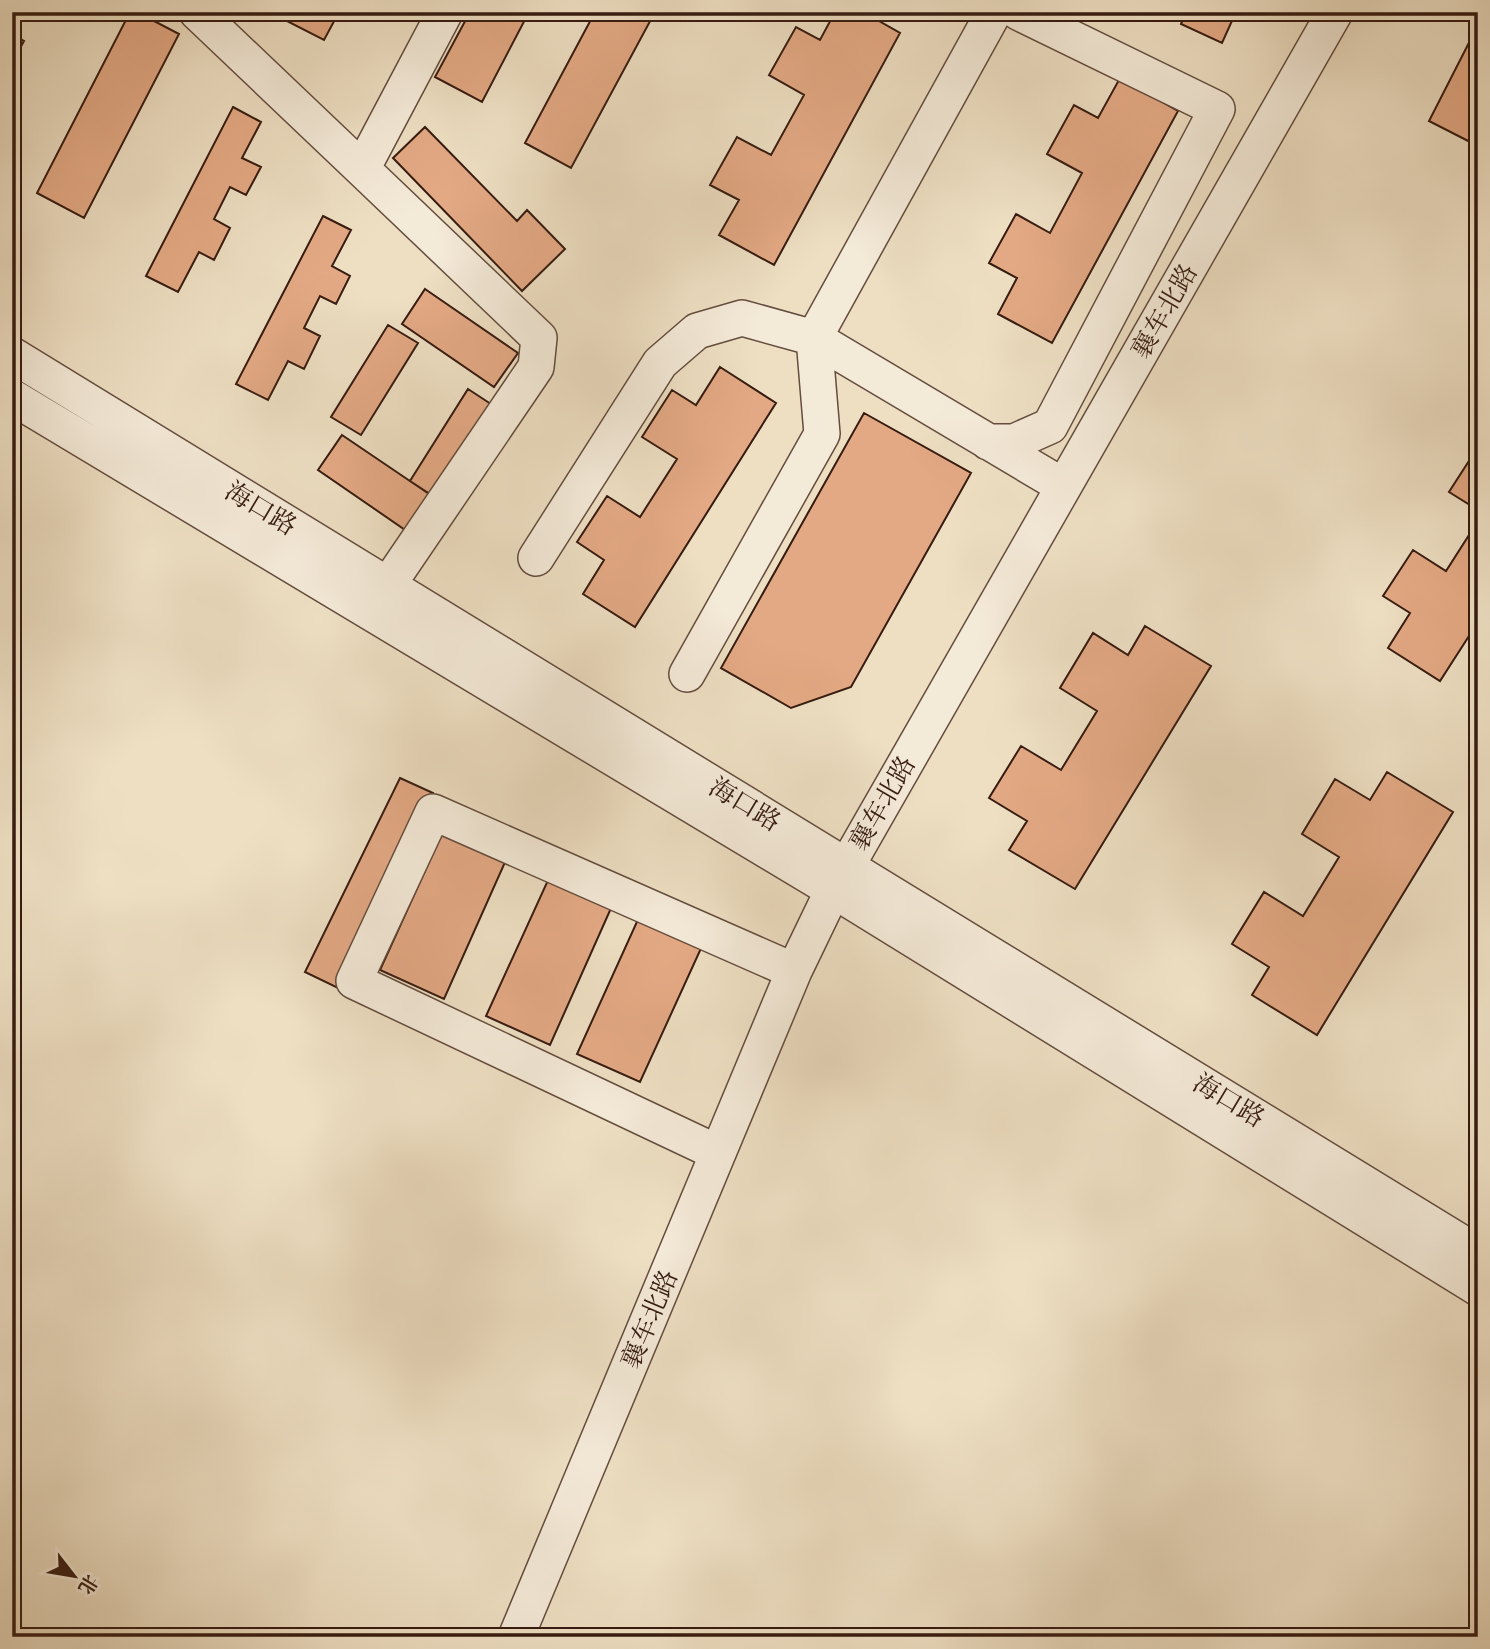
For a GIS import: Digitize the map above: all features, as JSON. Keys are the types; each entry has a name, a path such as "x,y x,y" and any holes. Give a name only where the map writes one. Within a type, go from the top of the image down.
{"street":[{"path":"197,12 539,338 536,367 379,599"},
{"path":"362,169 445,12"},
{"path":"687,674 822,434 814,338 995,12"},
{"path":"988,442 1014,442 1050,426 1217,109 1018,12"},
{"name":"襄车北路","path":"516,1637 794,971 840,878 1335,12"},
{"path":"536,558 660,363 697,331 743,318 814,338 1063,486"},
{"name":"海口路","path":"12,355 379,599"},
{"name":"海口路","path":"12,397 379,599 840,878 1478,1253"},
{"path":"718,1153 354,981 433,811 794,971"},
{"name":"海口路","path":"840,878 1478,1288"}],"building":[{"path":"130,12 137,12 179,34 84,218 37,193"},
{"path":"278,12 339,12 324,40 277,16"},
{"path":"470,12 529,12 482,102 435,77"},
{"path":"595,12 655,12 571,168 525,143"},
{"path":"835,12 863,12 900,33 774,265 719,235 739,200 710,185 737,137 771,155 804,95 769,75 796,27 820,40"},
{"path":"1186,12 1236,12 1222,43 1181,24"},
{"path":"1478,25 1478,146 1429,121"},
{"path":"12,35 24,41 12,63"},
{"path":"1120,78 1178,111 1052,343 998,314 1017,278 989,263 1016,214 1050,233 1082,173 1047,154 1074,105 1098,118"},
{"path":"233,107 261,122 242,158 261,167 246,195 230,187 214,219 230,228 214,260 199,252 178,292 146,276"},
{"path":"425,127 517,221 527,210 565,249 522,291 393,158"},
{"path":"323,216 351,230 332,266 350,276 336,304 320,296 304,328 320,336 304,369 288,361 268,400 236,384"},
{"path":"425,289 518,353 494,387 402,324"},
{"path":"388,325 418,343 361,435 331,417"},
{"path":"720,367 776,403 635,627 583,594 604,560 577,542 607,496 640,517 677,459 642,437 672,390 696,405"},
{"path":"468,389 497,408 439,500 410,481"},
{"path":"864,413 971,473 851,687 791,708 721,668"},
{"path":"342,435 435,498 411,534 318,470"},
{"path":"1478,447 1478,510 1449,492"},
{"path":"1478,521 1478,622 1440,681 1388,648 1410,613 1383,596 1413,550 1446,571"},
{"path":"1145,626 1211,666 1075,889 1009,850 1027,821 989,798 1021,746 1061,770 1097,711 1060,688 1093,633 1128,655"},
{"path":"1387,772 1453,812 1317,1035 1252,995 1269,967 1232,944 1264,892 1303,916 1339,857 1302,834 1335,779 1370,800"},
{"path":"400,778 433,793 338,988 305,972"},
{"path":"443,831 506,860 444,999 380,970"},
{"path":"549,878 612,906 550,1045 486,1016"},
{"path":"640,915 703,944 640,1082 577,1054"}]}
